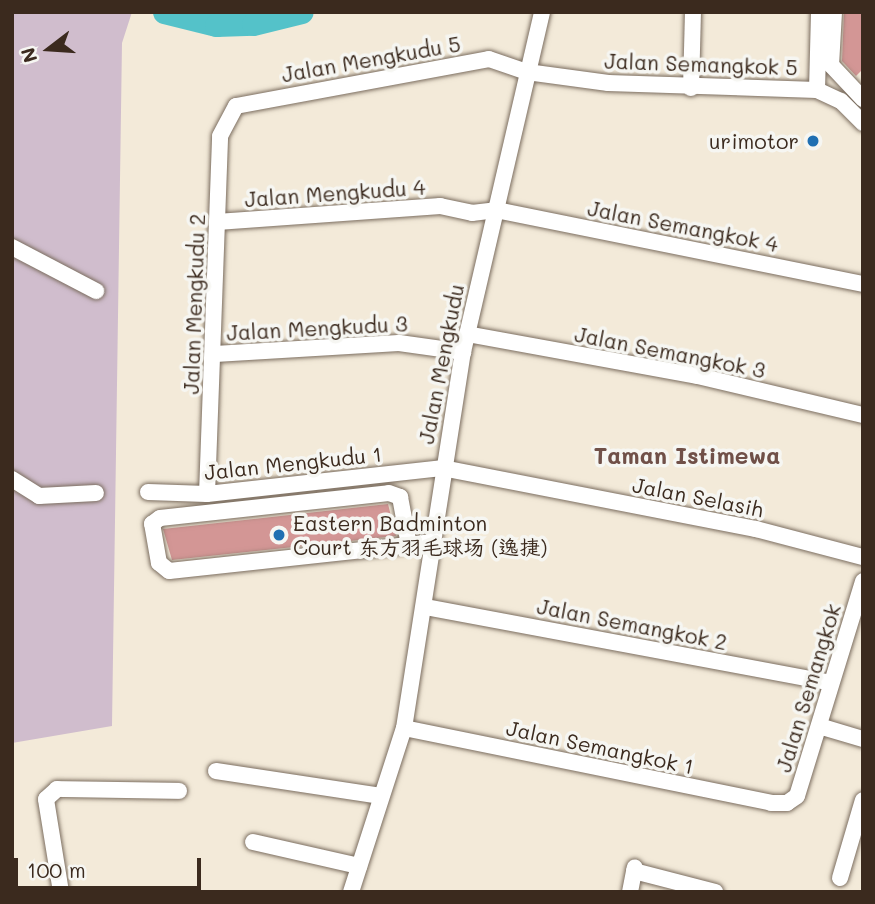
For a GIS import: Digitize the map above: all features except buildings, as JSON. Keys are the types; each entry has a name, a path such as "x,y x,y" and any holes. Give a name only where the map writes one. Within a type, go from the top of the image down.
{"street":[{"name":"Jalan Mengkudu","path":"351,892 404,728 426,607 430,542 463,352 542,12"},
{"path":"691,88 693,12"},
{"path":"817,90 819,12"},
{"path":"834,12 831,65 863,99"},
{"name":"Jalan Mengkudu 5","path":"226,117 236,106 489,59 527,72"},
{"name":"Jalan Semangkok 5","path":"527,72 691,88 817,90 841,101 863,123"},
{"name":"Jalan Mengkudu 2","path":"207,494 215,354 220,136 226,117"},
{"name":"Jalan Mengkudu 4","path":"217,222 440,206 472,213 496,210"},
{"name":"Jalan Semangkok 4","path":"496,210 863,284"},
{"path":"12,247 96,291"},
{"name":"Jalan Semangkok 3","path":"467,334 698,376 863,415"},
{"name":"Jalan Mengkudu 3","path":"215,354 399,343 463,352"},
{"name":"Jalan Mengkudu 1","path":"148,492 207,494 442,468"},
{"name":"Jalan Selasih","path":"442,468 756,529 863,557"},
{"path":"12,479 39,496 96,493"},
{"path":"409,545 400,498 389,493 160,518 152,524 159,563 169,571 409,545 430,542"},
{"name":"Jalan Semangkok","path":"787,803 797,796 863,581"},
{"name":"Jalan Semangkok 2","path":"426,607 831,683"},
{"path":"819,726 863,739"},
{"name":"Jalan Semangkok 1","path":"404,728 771,803 787,803"},
{"path":"216,771 381,796"},
{"path":"61,892 46,799 57,789 178,791"},
{"path":"840,878 863,800"},
{"path":"253,842 359,866"},
{"path":"630,892 634,869 715,892"}],"shaded area":[{"path":"12,12 132,12 122,43 112,726 12,743"}],"waterway":[{"path":"164,12 216,25 253,24 302,12"}],"place":[{"name":"urimotor","path":"813,141"},
{"name":"Eastern Badminton Court 东方羽毛球场 (逸捷)","path":"279,535"}],"district":[{"name":"Taman Istimewa","path":"687,455"}]}
